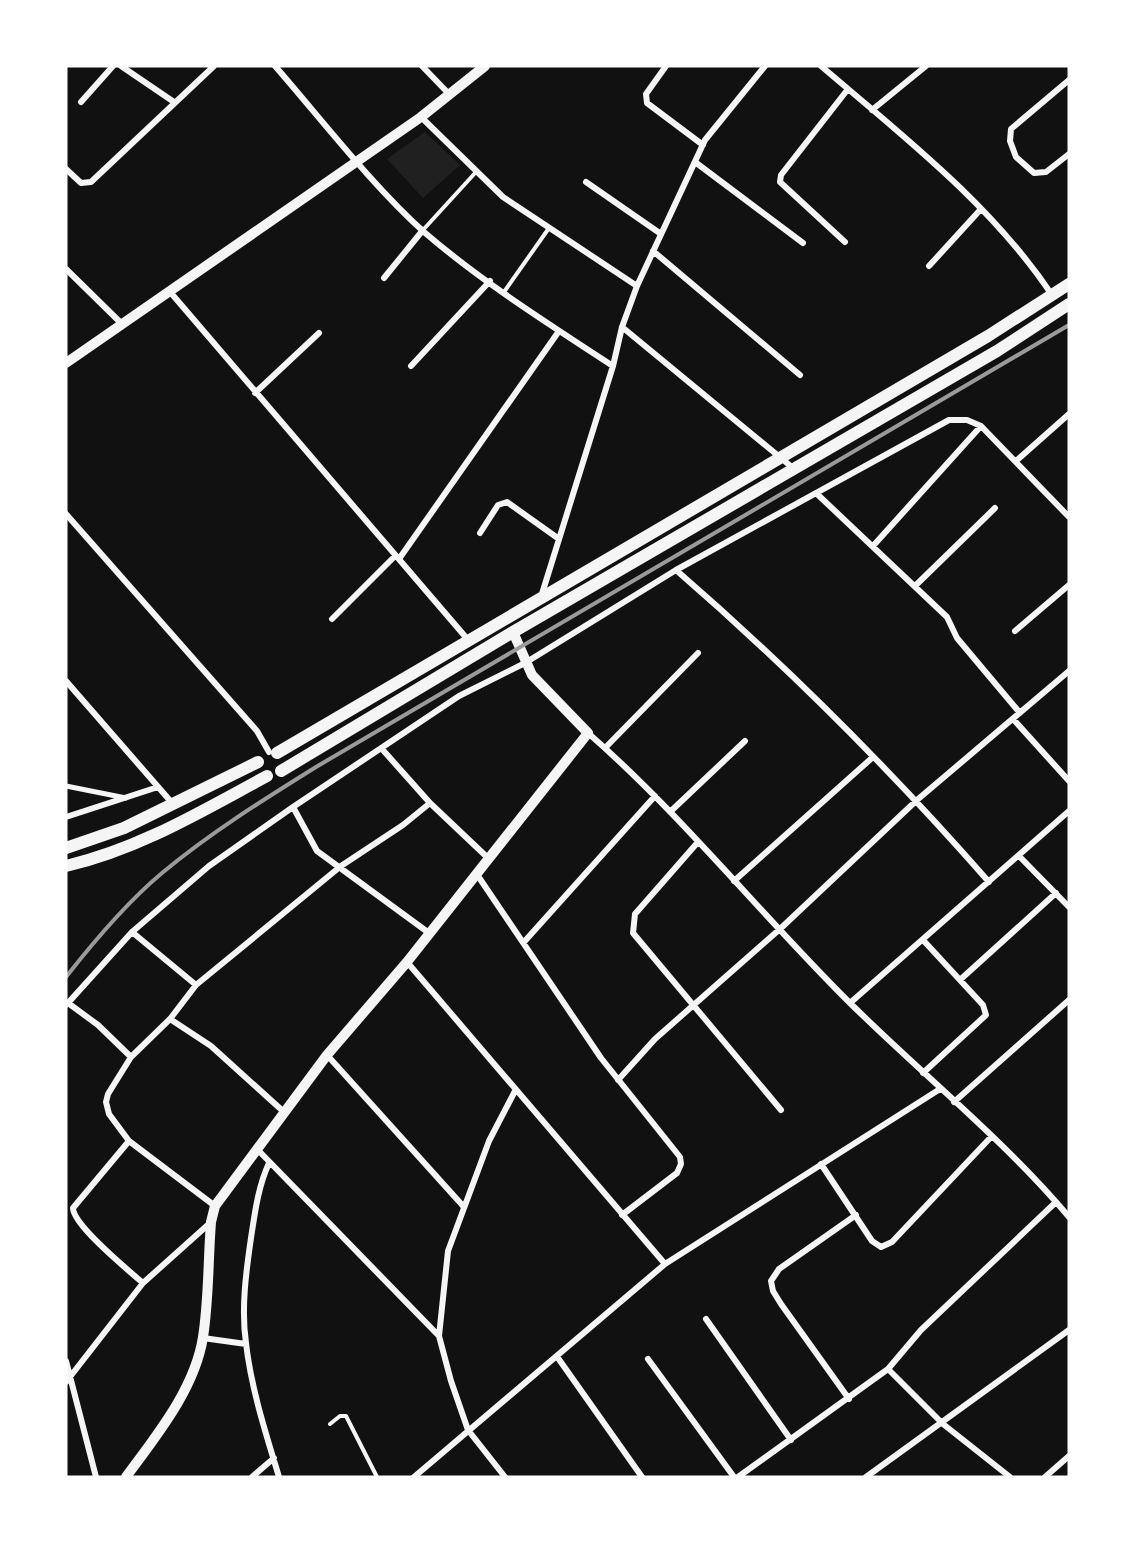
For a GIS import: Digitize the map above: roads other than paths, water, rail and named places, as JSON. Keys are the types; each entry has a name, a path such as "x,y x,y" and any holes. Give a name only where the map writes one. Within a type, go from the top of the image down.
{"main road":[{"path":"66,363 171,293 358,162 421,117 485,66"},
{"path":"66,848 124,828 258,762 264,753 273,752 468,641 1053,296 1069,284"},
{"path":"66,866 118,851 153,837 267,776 281,771 513,632 997,351 1069,304"},
{"path":"126,1477 162,1428 182,1392 203,1338 211,1222 215,1206 327,1055 407,962 588,733 541,687 525,663 513,632"},
{"path":"273,752 283,761 281,771"},
{"path":"258,762 260,771 267,776"}],"street":[{"path":"81,102 113,66"},
{"path":"122,66 174,102"},
{"path":"66,170 81,183 91,182 214,66"},
{"path":"275,66 358,162 423,231 559,331 614,366"},
{"path":"422,66 450,95"},
{"path":"666,66 646,94 647,103 703,145"},
{"path":"540,598 614,366 622,327 637,286 703,145 765,66"},
{"path":"821,66 981,209 1038,274 1053,296"},
{"path":"872,110 926,66"},
{"path":"1069,80 1014,124 1010,141 1016,157 1034,173 1046,172 1069,153"},
{"path":"845,242 781,186 780,178 848,89"},
{"path":"421,117 503,197 637,286"},
{"path":"695,162 803,243"},
{"path":"586,182 661,234"},
{"path":"929,266 981,209"},
{"path":"384,278 423,231"},
{"path":"653,251 800,375"},
{"path":"66,269 123,325"},
{"path":"411,366 490,281"},
{"path":"171,293 468,641"},
{"path":"622,327 793,468"},
{"path":"332,619 397,558 559,331"},
{"path":"255,393 319,333"},
{"path":"1016,461 1069,414"},
{"path":"131,1057 98,1025 67,1004 132,932 209,866 459,696 525,663 676,570 940,424 957,419 981,426 1069,517"},
{"path":"873,546 981,426"},
{"path":"816,493 947,617 957,638 1020,713"},
{"path":"480,533 498,505 507,502 559,539"},
{"path":"915,586 995,508"},
{"path":"66,514 273,752"},
{"path":"676,570 823,703 917,800 989,882"},
{"path":"1015,631 1069,585"},
{"path":"605,748 698,653"},
{"path":"618,1080 655,1040 780,929 917,800 1069,671"},
{"path":"66,681 173,804"},
{"path":"1013,719 1069,781"},
{"path":"588,733 655,796 850,1003 991,1137 1069,1217"},
{"path":"670,812 745,741"},
{"path":"382,749 430,803 488,858"},
{"path":"734,880 873,757"},
{"path":"66,786 126,798"},
{"path":"66,817 158,787"},
{"path":"524,942 655,796"},
{"path":"215,1206 129,1141 109,1114 106,1102 108,1094 131,1057 170,1018 196,986 341,866 403,825 430,803"},
{"path":"293,807 317,852 341,866 429,933"},
{"path":"850,1003 1069,811"},
{"path":"698,842 643,903 635,914 632,927 641,945 782,1110"},
{"path":"1019,856 1069,907"},
{"path":"476,872 618,1080 675,1148 681,1164 677,1173 622,1215"},
{"path":"961,979 1056,893"},
{"path":"132,932 196,986"},
{"path":"923,940 983,1005 986,1016 923,1072"},
{"path":"407,962 665,1264"},
{"path":"954,1102 1069,1000"},
{"path":"170,1018 212,1046 284,1112"},
{"path":"327,1055 464,1207"},
{"path":"414,1477 468,1430 558,1358 665,1264 940,1089"},
{"path":"505,1477 468,1430 451,1382 439,1336 448,1251 489,1141 515,1091"},
{"path":"820,1164 874,1244 886,1246 991,1137"},
{"path":"129,1141 73,1208 73,1212 85,1228 143,1283"},
{"path":"257,1149 439,1336"},
{"path":"269,1163 261,1181 247,1264 246,1344 279,1477"},
{"path":"648,1359 736,1477 849,1399 888,1369 921,1330 1056,1202"},
{"path":"849,1399 781,1304 773,1291 771,1281 779,1269 856,1215"},
{"path":"68,1379 143,1283 211,1222"},
{"path":"706,1319 791,1440"},
{"path":"866,1477 943,1424 1069,1330"},
{"path":"203,1338 246,1344"},
{"path":"558,1358 642,1477"},
{"path":"66,1361 68,1379 96,1477"},
{"path":"888,1369 943,1424 1010,1477"},
{"path":"1044,1477 1069,1456"},
{"path":"252,1477 274,1458"}],"lane":[{"path":"423,231 476,172"},
{"path":"504,292 549,228"},
{"path":"330,1424 340,1416 346,1416 377,1477"}],"railway":[{"path":"66,977 111,922 149,885 180,858 257,804 316,767 1069,325"}]}
